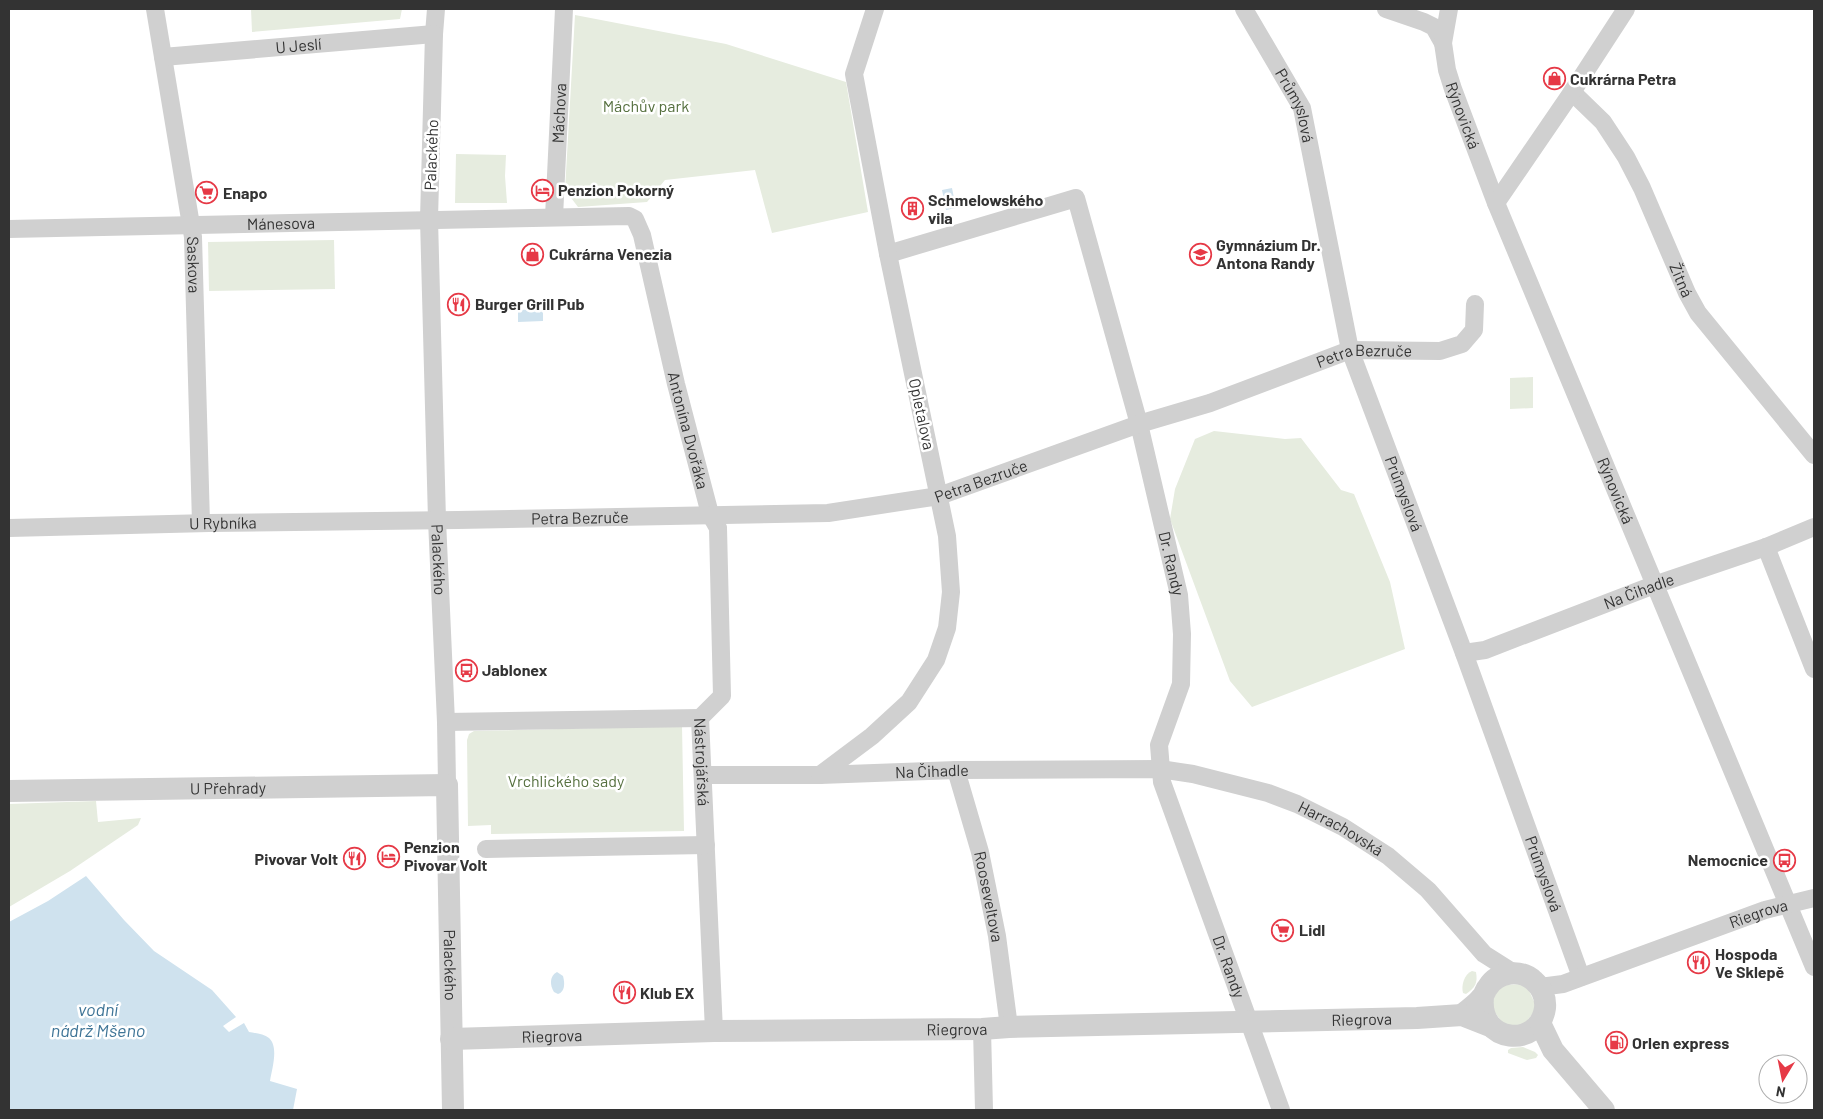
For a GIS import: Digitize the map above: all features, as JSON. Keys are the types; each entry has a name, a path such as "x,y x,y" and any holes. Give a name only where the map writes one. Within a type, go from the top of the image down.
{"street":[{"name":"Saskova","path":"155,9 193,237 200,523"},
{"name":"Palackého","path":"436,9 429,220 437,520 446,722 452,1110"},
{"name":"Máchova","path":"554,217 564,9"},
{"name":"Opletalova","path":"820,775 872,736 909,702 936,660 947,628 951,592 947,536 888,254 854,74 875,9"},
{"name":"Průmyslová","path":"1244,9 1302,108 1335,250 1350,350 1464,653 1581,977"},
{"path":"1386,9 1434,27 1443,42"},
{"name":"Rýnovická","path":"1449,9 1443,42 1447,70 1496,203 1814,967"},
{"path":"1496,203 1626,9"},
{"name":"U Jeslí","path":"163,56 434,34"},
{"name":"Žitná","path":"1572,92 1603,122 1626,157 1642,188 1687,293 1698,312 1814,456"},
{"name":"Dr. Randy","path":"888,254 1076,198 1139,424 1179,594 1182,634 1181,684 1160,745 1162,782 1281,1110"},
{"name":"Antonína Dvořáka","path":"554,217 629,216 635,219 642,235 676,384 710,514 718,528 722,696 700,718"},
{"name":"Mánesova","path":"9,229 554,217"},
{"name":"Petra Bezruče","path":"437,520 828,513 939,496 1139,424 1210,403 1350,350 1440,351 1462,344 1474,330 1475,304"},
{"name":"U Rybníka","path":"9,528 437,520"},
{"name":"Na Čihadle","path":"1464,653 1485,650 1654,585 1766,547 1814,527"},
{"path":"1766,547 1814,669"},
{"name":"Nástrojářská","path":"446,722 700,718 714,1031"},
{"name":"Na Čihadle","path":"703,775 820,775 956,770 1160,769"},
{"name":"Harrachovská","path":"1160,769 1193,774 1268,793 1297,804 1343,827 1388,856 1428,890 1484,954 1514,973"},
{"name":"Rooseveltova","path":"956,770 984,870 997,936 1009,1027"},
{"name":"U Přehrady","path":"9,791 447,785"},
{"path":"486,850 706,845"},
{"name":"Riegrova","path":"451,1039 714,1031 982,1029 1417,1018 1462,1015 1490,1026 1498,1032 1516,1036 1564,984 1765,910 1814,898"},
{"path":"1484,954 1485,992 1483,1012 1490,1026"},
{"path":"1462,1015 1495,979 1504,974 1524,975 1533,980 1537,1012 1553,1050 1604,1110"},
{"path":"982,1029 984,1110"}],"green space":[{"path":"251,9 402,9 400,19 252,32"},
{"name":"Máchův park","path":"575,15 726,44 846,82 868,212 772,233 755,170 665,180 647,202 578,207 565,190"},
{"path":"456,154 506,155 507,203 455,203"},
{"path":"334,240 335,289 209,291 208,242"},
{"path":"1533,377 1533,408 1510,409 1510,378"},
{"path":"1214,431 1285,439 1301,438 1341,490 1354,494 1390,582 1405,649 1252,707 1230,681 1170,519 1175,489 1195,439"},
{"name":"Vrchlického sady","path":"682,726 684,831 491,834 491,825 468,826 467,740 469,734 474,731"},
{"path":"96,801 98,822 141,818 138,825 70,871 9,907 9,804"},
{"path":"1472,971 1476,972 1477,979 1474,987 1466,994 1463,993 1465,977"},
{"path":"1526,984 1537,1008 1523,1026 1505,1027 1490,1005 1500,985"},
{"path":"1523,1047 1535,1052 1538,1055 1536,1058 1527,1060 1508,1053 1508,1050 1511,1048"}],"water":[{"path":"952,188 956,208 946,210 942,190"},
{"path":"543,309 543,321 518,322 518,310"},
{"name":"vodní nádrž Mšeno","path":"86,876 154,951 212,990 236,1017 223,1026 229,1032 244,1023 249,1032 269,1038 274,1047 270,1081 297,1089 293,1110 9,1110 9,922 48,901"},
{"path":"557,972 563,976 564,981 564,987 558,994 554,992 551,984 551,979"}],"place":[{"name":"Cukrárna Petra","path":"1554,79"},
{"name":"Penzion Pokorný","path":"542,190"},
{"name":"Enapo","path":"207,193"},
{"name":"Schmelowského vila","path":"912,209"},
{"name":"Cukrárna Venezia","path":"533,254"},
{"name":"Gymnázium Dr. Antona Randy","path":"1200,254"},
{"name":"Burger Grill Pub","path":"459,304"},
{"name":"Jablonex","path":"466,670"},
{"name":"Penzion Pivovar Volt","path":"388,856"},
{"name":"Pivovar Volt","path":"354,859"},
{"name":"Nemocnice","path":"1784,860"},
{"name":"Lidl","path":"1283,930"},
{"name":"Hospoda Ve Sklepě","path":"1699,963"},
{"name":"Klub EX","path":"624,993"},
{"name":"Orlen express","path":"1616,1043"}]}
